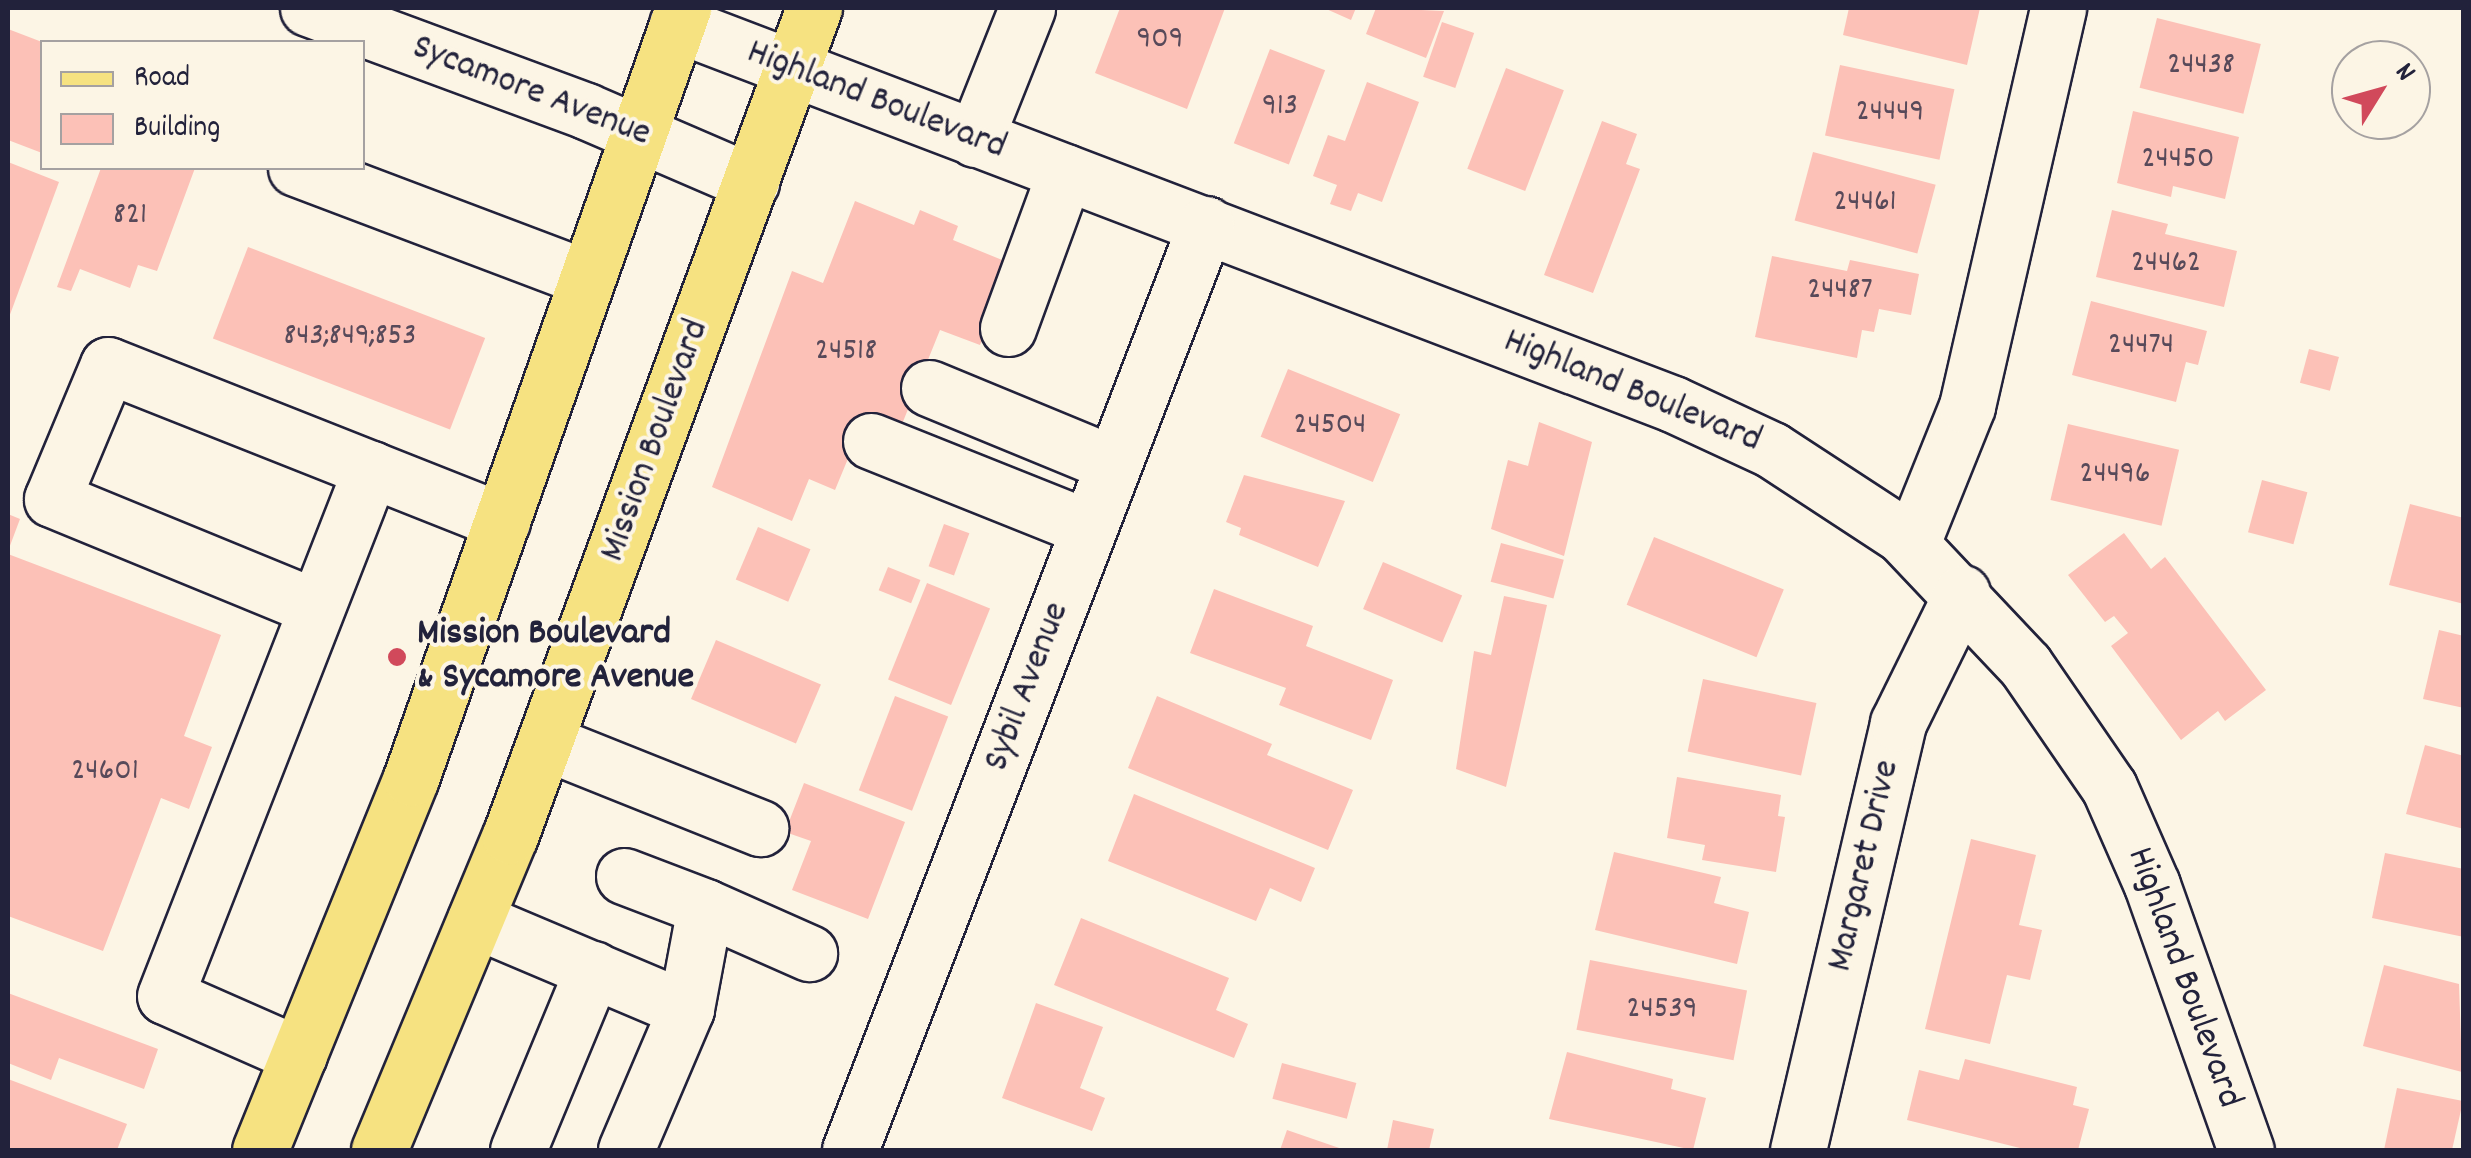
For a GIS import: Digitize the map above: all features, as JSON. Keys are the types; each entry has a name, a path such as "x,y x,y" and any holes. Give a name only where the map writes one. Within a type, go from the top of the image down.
{"main road":[{"name":"Mission Boulevard","path":"379,1150 545,742 814,8"},
{"path":"260,1150 412,778 680,16"}],"street":[{"path":"294,40 307,8"},
{"name":"Sycamore Avenue","path":"307,8 641,133 751,182"},
{"path":"975,139 1027,8"},
{"path":"1912,544 1967,406 2058,8"},
{"name":"Highland Boulevard","path":"680,16 791,72 1206,224 1689,412 1772,450 1912,544 1962,593 2057,705 2109,787 2152,885 2246,1150"},
{"path":"301,170 586,278"},
{"path":"1008,328 1066,172"},
{"name":"Sybil Avenue","path":"850,1150 1206,224"},
{"path":"313,606 52,499 108,365 502,521"},
{"path":"928,388 1113,464"},
{"path":"871,442 1088,528"},
{"path":"298,1055 165,996 313,606 371,469"},
{"name":"Margaret Drive","path":"1798,1150 1898,723 1962,593"},
{"path":"545,742 760,828"},
{"path":"624,876 810,953"},
{"path":"626,1150 686,1010 705,908"},
{"path":"475,920 686,1010"},
{"path":"518,1150 593,970"}],"building":[{"path":"1120,8 1225,8 1187,109 1095,73"},
{"path":"1324,8 1356,8 1351,20"},
{"path":"1376,8 1444,11 1426,58 1366,34"},
{"path":"1849,8 1980,8 1967,65 1843,35"},
{"path":"2157,18 2261,44 2243,114 2140,88"},
{"path":"1442,22 1474,33 1455,88 1423,77"},
{"path":"8,29 40,41 40,152 8,140"},
{"path":"1270,49 1325,70 1289,164 1234,143"},
{"path":"1840,65 1954,89 1939,160 1825,135"},
{"path":"1506,68 1564,90 1525,191 1467,169"},
{"path":"1367,82 1419,102 1382,202 1358,193 1351,211 1330,204 1337,185 1313,176 1328,135 1345,141"},
{"path":"2133,111 2239,137 2225,199 2173,186 2171,197 2117,183"},
{"path":"1602,121 1637,134 1626,164 1640,169 1593,293 1544,275"},
{"path":"1813,152 1936,185 1917,253 1795,221"},
{"path":"8,162 59,182 8,320"},
{"path":"100,170 194,170 157,271 138,265 130,288 80,269 71,291 57,287"},
{"path":"855,201 914,225 920,210 958,226 953,240 1012,264 980,345 940,330 898,434 864,420 835,490 809,479 792,521 712,487 792,271 823,283"},
{"path":"2112,210 2168,224 2165,234 2237,251 2224,307 2096,277"},
{"path":"248,247 485,338 450,430 213,338"},
{"path":"1772,256 1847,271 1850,260 1919,274 1911,315 1879,309 1874,332 1862,330 1857,358 1755,337"},
{"path":"2091,301 2207,331 2198,365 2186,362 2176,402 2072,375"},
{"path":"2309,349 2339,357 2330,391 2300,383"},
{"path":"1288,369 1400,414 1373,482 1261,437"},
{"path":"1539,422 1592,442 1564,556 1491,529 1508,460 1528,466"},
{"path":"2068,424 2179,450 2162,526 2050,500"},
{"path":"1244,475 1345,501 1318,567 1239,535 1241,528 1226,522"},
{"path":"2262,480 2307,492 2293,544 2248,532"},
{"path":"2410,504 2464,518 2464,604 2389,585"},
{"path":"8,514 20,519 8,551"},
{"path":"944,524 969,533 954,576 929,566"},
{"path":"758,527 810,549 788,602 736,579"},
{"path":"2124,533 2151,569 2165,557 2266,690 2225,721 2218,711 2181,740 2111,646 2128,633 2114,616 2105,622 2068,575"},
{"path":"1654,537 1784,589 1756,657 1627,605"},
{"path":"1501,543 1564,560 1553,598 1491,582"},
{"path":"8,554 221,635 184,736 212,747 189,809 161,798 103,951 8,916"},
{"path":"1383,562 1462,596 1442,643 1363,609"},
{"path":"888,567 920,580 911,603 879,590"},
{"path":"927,583 990,608 951,705 888,679"},
{"path":"1214,589 1313,626 1306,646 1393,680 1371,740 1279,705 1286,688 1190,653"},
{"path":"1504,596 1547,605 1506,787 1456,769 1474,651 1491,655"},
{"path":"2439,630 2464,636 2464,708 2423,699"},
{"path":"716,640 821,685 796,743 691,699"},
{"path":"1703,679 1816,703 1801,776 1688,751"},
{"path":"895,696 948,716 912,811 859,790"},
{"path":"1157,696 1272,744 1267,755 1353,790 1328,850 1128,768"},
{"path":"2425,745 2464,756 2464,829 2406,814"},
{"path":"1677,777 1781,795 1778,816 1785,817 1776,872 1702,860 1705,845 1667,838"},
{"path":"804,783 905,822 868,919 792,890 811,841 785,832"},
{"path":"1134,794 1315,868 1301,902 1270,888 1256,921 1108,861"},
{"path":"1971,839 2036,855 2019,925 2042,930 2030,980 2007,975 1990,1044 1925,1029"},
{"path":"1614,852 1721,877 1714,903 1749,912 1737,964 1595,930"},
{"path":"2385,853 2464,869 2464,937 2372,918"},
{"path":"1081,918 1229,978 1216,1010 1248,1024 1234,1058 1054,985"},
{"path":"1590,960 1747,991 1734,1060 1576,1030"},
{"path":"2384,965 2459,984 2462,1072 2363,1046"},
{"path":"8,993 158,1049 144,1089 59,1058 51,1080 8,1063"},
{"path":"1036,1003 1103,1027 1080,1088 1105,1098 1092,1131 1002,1098"},
{"path":"1567,1052 1673,1079 1671,1089 1706,1098 1693,1150 1549,1119"},
{"path":"1965,1059 2077,1087 2073,1105 2089,1109 2078,1150 2028,1150 1907,1120 1919,1070 1959,1080"},
{"path":"1282,1063 1356,1083 1347,1119 1272,1099"},
{"path":"8,1079 127,1124 117,1150 8,1150"},
{"path":"2397,1088 2463,1101 2452,1150 2384,1150"},
{"path":"1393,1120 1434,1129 1429,1150 1387,1150"},
{"path":"1287,1130 1345,1150 1280,1150"}],"place":[{"name":"Mission Boulevard & Sycamore Avenue","path":"397,657"}]}
